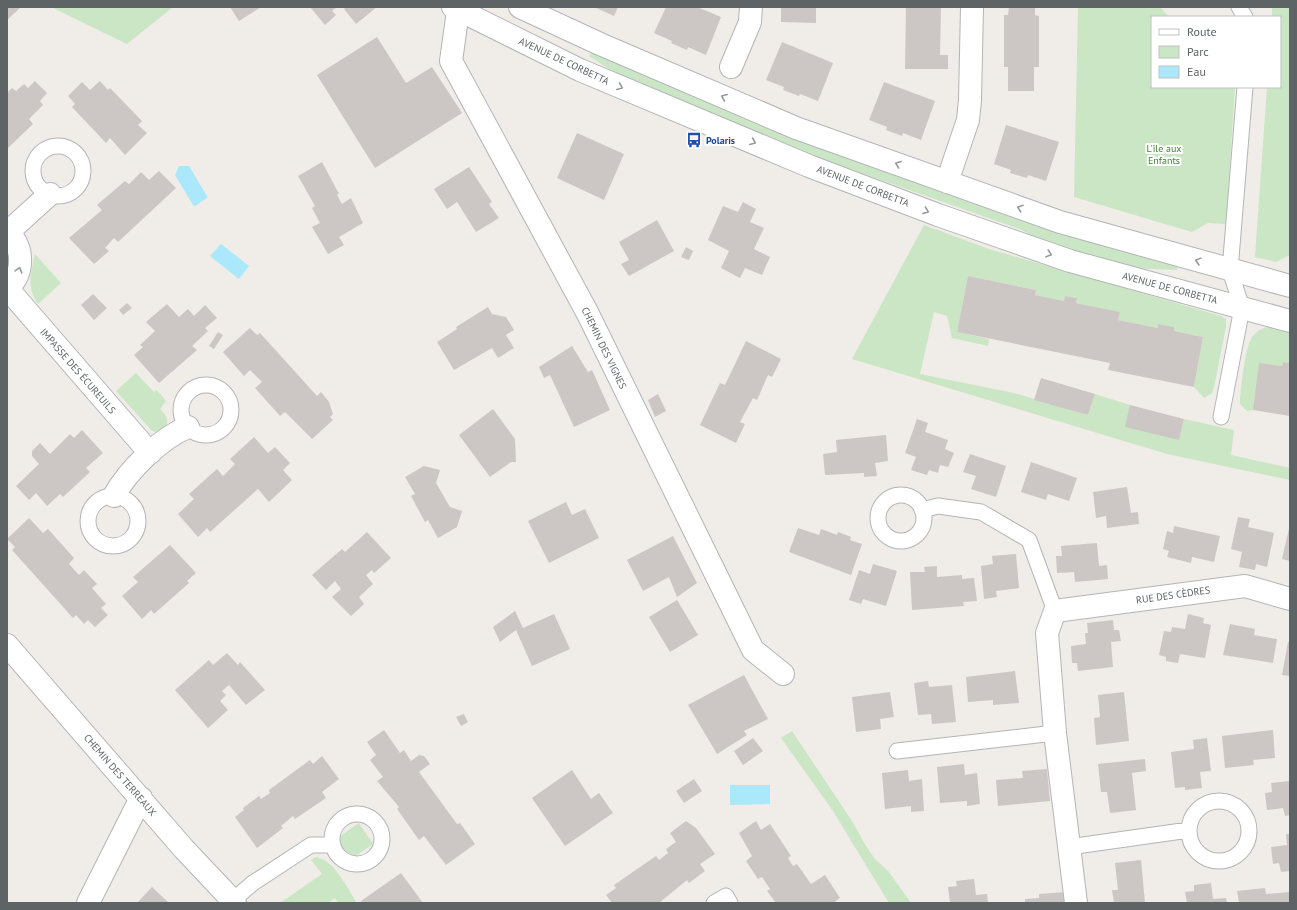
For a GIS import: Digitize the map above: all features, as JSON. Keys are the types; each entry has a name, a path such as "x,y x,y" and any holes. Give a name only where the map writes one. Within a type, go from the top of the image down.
{"street":[{"path":"731,67 750,22 751,7"},
{"path":"947,182 968,120 970,100 972,7"},
{"name":"AVENUE DE CORBETTA","path":"458,8 506,34 580,70 809,166 938,215 1070,261 1290,320"},
{"name":"CHEMIN DES VIGNES","path":"458,8 451,61 588,314 753,650 783,674"},
{"path":"506,34 527,9 600,44 796,128 1060,222 1290,286"},
{"path":"7,288 13,283 19,272 21,260 19,248 13,237 7,232 50,194"},
{"name":"IMPASSE DES ÉCUREUILS","path":"7,288 150,453"},
{"path":"114,496 121,484 150,453 175,432 188,427"},
{"name":"RUE DES CÈDRES","path":"1055,611 1245,586 1290,599"},
{"path":"1055,611 1047,633 1055,733 1076,903"},
{"name":"CHEMIN DES TERREAUX","path":"7,645 184,849 234,902"},
{"path":"88,903 141,798"}],"lane":[{"path":"1239,7 1244,16"},
{"path":"1221,417 1242,308 1230,270 1245,88"},
{"path":"922,510 938,506 981,512 1029,540 1055,611"},
{"path":"897,751 1055,733"},
{"path":"1217,800 1235,804 1242,811 1247,820 1249,830 1248,840 1239,853 1226,860 1215,861 1205,858 1197,852 1191,843 1189,830 1193,815 1208,803 1217,800"},
{"path":"1069,847 1189,830"},
{"path":"234,902 254,883 311,845 332,845"},
{"path":"714,903 726,896 730,903"}],"green space":[{"path":"51,7 173,7 127,44"},
{"name":"L'île aux Enfants","path":"1078,7 1160,7 1168,16 1151,16 1151,88 1235,88 1226,224 1208,223 1192,232 1074,197"},
{"path":"1272,7 1290,7 1290,255 1276,262 1255,257 1267,88 1281,88 1281,16 1272,16"},
{"path":"592,52 1178,265 1177,270 1130,268 1043,242 1022,230 813,156 623,78 589,56"},
{"path":"924,225 989,249 1221,316 1226,319 1226,327 1214,387 1212,393 1204,398 1194,387 1203,337 1174,331 1174,327 1158,324 1158,328 1118,320 1120,312 1076,303 1077,298 1065,296 1064,301 1035,295 1036,290 968,276 957,332 989,339 988,346 952,338 947,316 934,312 920,374 1014,393 1088,415 1095,394 1130,405 1179,439 1184,419 1234,430 1231,455 1290,468 1290,480 1167,454 852,359"},
{"path":"35,254 61,283 38,304 32,292 30,279"},
{"path":"1268,327 1290,332 1290,363 1283,362 1282,366 1260,364 1253,410 1247,411 1240,404 1242,380 1249,344 1256,333"},
{"path":"136,373 154,392 157,390 166,401 160,409 166,417 167,425 166,428 158,432 152,431 116,391"},
{"path":"792,731 852,821 866,846 875,859 889,872 911,903 889,903 833,811 781,738"},
{"path":"359,823 373,844 350,860 336,839"},
{"path":"315,857 322,859 334,868 357,903 338,903 335,898 328,903 280,903 322,874 311,860"}],"water":[{"path":"179,166 189,166 207,196 207,198 195,206 175,175"},
{"path":"221,244 249,266 239,279 210,256"},
{"path":"730,785 770,785 770,804 730,805"}],"building":[{"path":"7,7 21,7 7,20"},
{"path":"230,7 261,7 239,21"},
{"path":"310,7 337,7 332,11 336,15 325,25"},
{"path":"346,7 377,7 356,24 344,9"},
{"path":"594,7 618,7 614,16"},
{"path":"666,7 697,7 721,17 706,55 688,47 687,50 654,33"},
{"path":"781,7 816,7 816,23 781,22"},
{"path":"906,7 941,7 940,55 948,55 948,69 905,69"},
{"path":"1009,7 1035,7 1035,15 1039,16 1039,67 1034,67 1034,91 1008,91 1008,67 1004,67 1004,15 1008,15"},
{"path":"377,37 406,83 432,67 462,113 375,168 317,75"},
{"path":"782,42 833,63 818,101 800,94 799,96 783,90 784,87 766,80"},
{"path":"35,81 47,93 40,101 43,105 29,119 33,124 7,149 7,93 12,88 16,91 24,84 28,88"},
{"path":"100,81 108,90 110,88 142,121 138,125 147,133 125,155 110,138 106,143 72,107 75,104 68,96 82,82 90,90"},
{"path":"884,82 935,101 921,140 903,133 902,136 886,130 887,127 869,120"},
{"path":"1006,125 1059,142 1046,181 1028,175 1027,178 1010,173 1011,170 994,164"},
{"path":"577,133 624,154 604,200 557,178"},
{"path":"322,162 339,193 337,195 342,204 351,198 363,223 339,237 344,245 328,254 312,227 320,223 312,208 315,206 298,176"},
{"path":"469,167 492,202 489,204 499,218 476,232 457,202 447,209 434,189"},
{"path":"159,171 176,188 118,242 114,238 105,248 109,251 94,264 69,238 102,210 97,205 125,181 129,184 141,172 149,180"},
{"path":"743,202 756,209 750,222 764,228 754,249 770,257 762,275 745,268 740,278 721,268 729,251 708,240 723,206 738,212"},
{"path":"657,220 674,251 629,276 621,264 629,260 619,242"},
{"path":"686,247 693,251 689,260 681,257"},
{"path":"968,276 1036,290 1035,295 1064,301 1065,296 1077,298 1076,303 1120,312 1118,320 1158,328 1158,324 1174,327 1174,331 1203,337 1194,387 1108,370 1110,363 957,332"},
{"path":"93,294 107,308 94,320 81,305"},
{"path":"127,303 132,308 123,315 119,310"},
{"path":"167,304 179,317 188,309 194,316 205,305 217,318 205,328 208,331 192,346 197,350 159,383 134,355 143,347 140,345 155,331 146,322"},
{"path":"488,307 492,314 506,317 514,330 506,335 514,348 498,358 492,348 454,370 437,342 457,329 456,327"},
{"path":"250,328 257,335 260,333 317,396 321,392 329,402 333,414 330,417 333,420 312,439 285,412 280,416 255,388 262,382 250,370 244,376 223,352"},
{"path":"218,332 223,335 214,349 209,346"},
{"path":"746,341 781,359 772,377 768,375 757,400 753,398 740,422 745,424 736,443 700,425 720,383 725,385"},
{"path":"572,346 588,372 592,370 610,410 574,427 550,375 544,378 539,367"},
{"path":"1283,362 1290,363 1290,416 1253,410 1259,363 1282,366"},
{"path":"1041,378 1095,394 1088,415 1034,400"},
{"path":"658,394 666,411 655,417 648,400"},
{"path":"1130,405 1184,419 1179,440 1125,427"},
{"path":"493,409 515,439 516,462 511,462 490,477 459,435"},
{"path":"917,419 928,423 925,432 948,440 945,449 954,453 948,467 940,465 938,473 929,470 927,475 911,470 916,457 905,453"},
{"path":"82,430 103,453 86,468 90,472 63,497 60,494 47,506 36,493 29,500 16,486 39,464 32,456 32,451 40,443 50,454 70,434 74,438"},
{"path":"886,435 888,461 875,463 877,476 864,477 864,473 825,475 823,454 837,452 836,440"},
{"path":"254,437 268,453 275,447 290,463 283,470 292,480 269,502 258,489 210,532 207,528 198,537 178,514 194,499 189,494 217,469 223,476 235,464 230,459"},
{"path":"970,454 1006,466 996,497 971,489 976,476 963,472"},
{"path":"1031,462 1077,478 1069,501 1048,494 1046,500 1021,492"},
{"path":"424,466 440,470 436,483 450,507 462,511 457,527 438,538 428,520 425,522 411,496 415,494 405,477"},
{"path":"1127,487 1131,513 1138,512 1139,524 1107,528 1106,516 1096,518 1093,492"},
{"path":"566,502 572,515 585,509 599,538 549,563 528,521"},
{"path":"1238,517 1250,519 1248,527 1274,533 1267,567 1256,564 1255,570 1239,567 1242,552 1231,549"},
{"path":"29,518 43,533 48,529 74,558 69,564 79,575 84,570 97,584 92,588 106,604 101,608 108,615 95,627 88,620 84,624 76,615 73,618 12,550 15,547 7,539"},
{"path":"1290,524 1290,561 1282,559"},
{"path":"1174,526 1220,536 1214,562 1192,557 1191,563 1167,557 1169,551 1163,549 1167,531 1173,533"},
{"path":"798,528 819,535 821,529 837,535 838,532 851,537 850,540 862,544 851,575 789,552"},
{"path":"367,532 391,558 374,573 372,570 366,575 373,584 359,597 364,604 351,616 332,597 341,589 335,581 326,590 312,575 342,549 345,552"},
{"path":"673,536 697,583 677,597 669,577 643,591 627,560"},
{"path":"1097,543 1099,566 1107,565 1108,579 1075,582 1074,572 1057,573 1056,556 1062,556 1061,546"},
{"path":"170,545 196,573 187,581 189,583 154,614 151,610 142,619 122,596 138,582 133,577"},
{"path":"1016,554 1019,588 996,591 997,597 984,599 981,566 993,564 992,556"},
{"path":"873,564 897,571 886,606 863,599 861,604 849,600 859,570 870,574"},
{"path":"937,566 937,577 962,575 962,579 974,578 977,601 963,602 964,606 912,610 910,572 925,572 924,567"},
{"path":"677,600 698,635 670,652 649,617"},
{"path":"515,611 523,628 554,614 570,649 532,666 516,630 500,642 493,627"},
{"path":"1188,614 1204,618 1203,623 1211,625 1205,658 1180,654 1178,663 1166,661 1166,657 1159,655 1164,631 1171,632 1172,627 1185,629"},
{"path":"1113,620 1114,630 1119,630 1121,641 1111,642 1113,667 1078,671 1077,663 1072,663 1071,646 1086,644 1085,633 1088,633 1087,623"},
{"path":"1230,624 1255,629 1254,635 1277,639 1273,663 1223,655"},
{"path":"1288,642 1290,642 1290,676 1282,675"},
{"path":"227,653 238,665 240,662 265,690 246,705 229,685 222,691 226,695 220,701 228,710 208,728 175,690 209,660 213,665"},
{"path":"1015,671 1019,703 993,705 993,700 968,702 966,677"},
{"path":"744,675 768,719 744,731 747,735 717,754 688,705"},
{"path":"928,681 929,687 952,685 956,722 932,724 931,714 918,715 914,683"},
{"path":"890,692 894,717 880,719 881,729 856,732 852,697"},
{"path":"1124,692 1129,741 1096,745 1094,718 1100,717 1098,695"},
{"path":"464,714 468,722 461,726 456,717"},
{"path":"384,730 400,753 404,750 411,761 419,755 424,756 430,764 419,772 457,824 460,823 475,844 446,865 424,836 419,840 397,809 399,807 377,781 383,777 370,760 376,755 367,742"},
{"path":"1273,730 1275,758 1253,760 1254,765 1225,768 1222,736"},
{"path":"753,738 763,751 743,765 734,751"},
{"path":"1207,738 1211,771 1200,772 1202,788 1185,790 1185,787 1175,788 1171,752 1194,749 1193,740"},
{"path":"322,756 339,779 322,792 326,798 295,819 293,816 281,826 283,828 257,848 235,817 244,810 243,808 259,796 261,799 270,793 269,790 310,760 313,764"},
{"path":"1145,759 1146,771 1132,773 1136,810 1110,813 1107,792 1101,792 1098,764"},
{"path":"964,764 965,775 977,773 980,804 967,806 967,801 940,803 937,767"},
{"path":"1047,769 1050,801 998,806 996,780 1023,778 1022,771"},
{"path":"572,770 591,799 599,793 613,813 565,846 532,798"},
{"path":"908,770 909,781 922,779 924,811 911,812 911,806 885,809 882,773"},
{"path":"694,779 702,791 684,803 676,791"},
{"path":"1290,781 1290,815 1285,816 1283,808 1267,810 1265,793 1272,792 1271,783"},
{"path":"686,821 696,828 715,854 700,864 705,871 689,883 687,880 659,903 612,903 606,895 616,888 614,885 656,856 659,860 668,853 666,849 676,842 670,833"},
{"path":"756,821 761,830 770,824 791,856 788,858 793,866 797,864 811,884 825,875 840,898 833,903 776,903 767,891 770,889 762,877 758,879 746,861 752,856 739,833"},
{"path":"1286,834 1290,834 1290,871 1281,872 1279,863 1273,864 1271,847 1287,845"},
{"path":"1141,860 1145,903 1114,903 1112,890 1118,890 1115,863"},
{"path":"401,873 423,903 362,903 361,901"},
{"path":"974,879 976,895 987,894 988,903 950,903 948,887 957,886 956,881"},
{"path":"1211,883 1213,899 1226,898 1227,903 1187,903 1185,892 1194,891 1194,885"},
{"path":"152,887 169,903 137,903"},
{"path":"1265,888 1266,894 1289,892 1290,903 1239,903 1237,891"},
{"path":"1066,892 1067,903 1025,903 1025,899 1039,898 1039,894"}],"place":[{"name":"Polaris","path":"694,140"}]}
